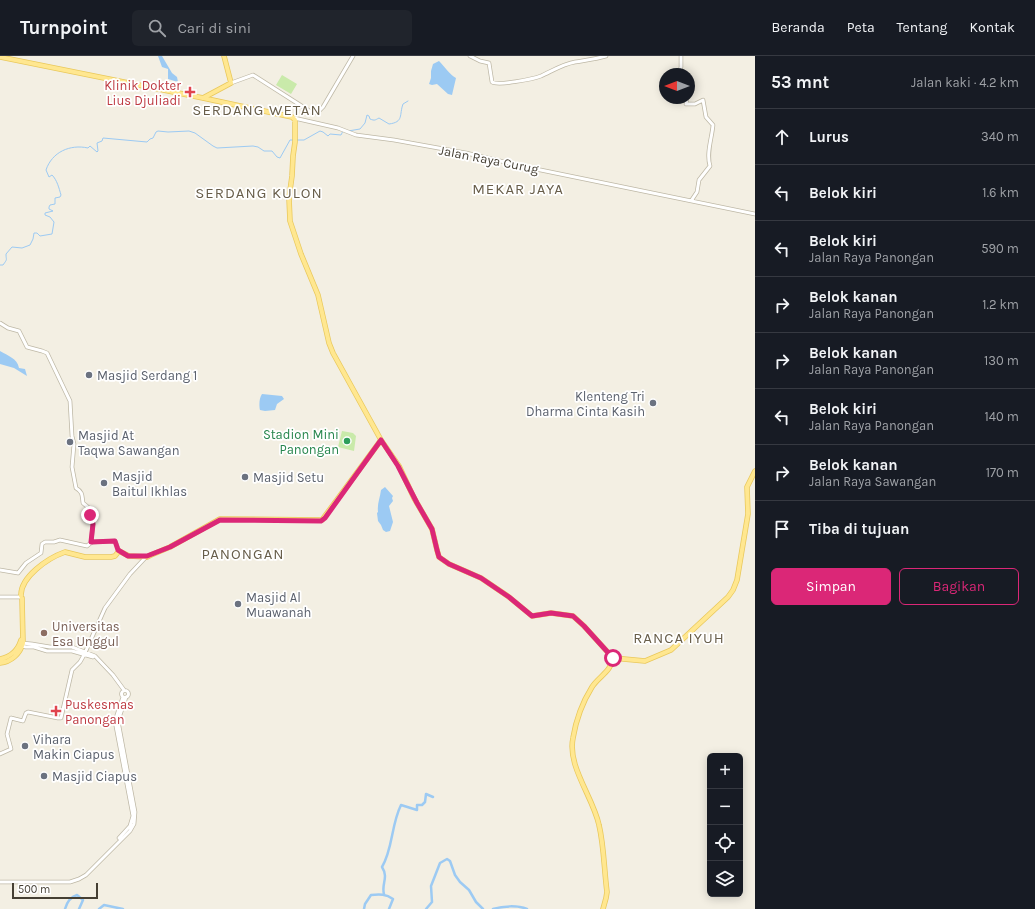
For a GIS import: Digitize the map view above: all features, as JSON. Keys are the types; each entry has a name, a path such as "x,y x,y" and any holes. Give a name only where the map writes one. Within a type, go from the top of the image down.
{"main road":[{"path":"203,98 231,83 224,56"},
{"path":"0,57 294,118 296,140 289,198 292,228 318,295 332,351 381,440 398,466 432,529 439,557 449,564 481,578 509,597 532,616 551,613 573,616 613,658 645,662 671,650 728,597 734,588 737,580 748,514 747,487 755,471"},
{"path":"21,647 22,586 34,570 62,553 66,552 85,557 111,557 120,552 128,556 145,557 170,547 220,520 322,520 381,440"},
{"path":"0,663 8,661 21,647 23,636 21,597"},
{"path":"0,658 9,656 21,647"},
{"path":"603,909 607,892 599,824 574,760 572,746 577,717 584,701 593,685 610,667 613,658"}],"street":[{"path":"231,83 253,75 311,112 317,113 323,107 353,56"},
{"path":"470,56 480,61 489,63 492,81 494,84 517,82 538,77 574,63 606,56"},
{"path":"680,68 681,56"},
{"path":"691,201 697,192 699,180 710,166 709,145 713,134 713,125 706,117 703,100 695,104"},
{"name":"Jalan Raya Curug","path":"294,118 333,127 358,135 466,153 755,214"},
{"path":"0,323 8,328 19,331 27,347 47,353 70,400 72,438 74,444 72,467 76,488 81,492 83,503 90,508 90,516 93,524 91,542"},
{"path":"0,570 18,572 26,563 40,554 43,543 45,542 60,540 87,546 91,542 115,541 120,552"},
{"path":"0,754 11,749 7,734 10,718 23,721 26,713 28,712 61,718 72,670 80,662 105,608 130,574 145,557"},
{"path":"0,597 21,597"},
{"path":"23,636 28,643 50,649"},
{"path":"21,647 28,643"},
{"path":"0,882 70,882 79,880 121,840 120,838 130,826 133,816 115,721 124,697 128,696 129,693 127,690 123,690 112,675 97,659 72,650 21,647"},
{"path":"123,690 121,695 124,697"}],"green space":[{"path":"282,75 297,84 291,94 276,85"},
{"name":"Stadion Mini Panongan","path":"342,431 353,433 356,436 354,451 338,447"}],"water":[{"path":"158,56 162,56 172,73 177,77 178,82 168,79 168,69 162,67"},
{"path":"439,61 449,73 456,78 452,95 448,94 437,84 429,84 433,64"},
{"path":"0,351 14,360 19,368 25,369 27,376 14,368 0,364"},
{"path":"262,394 282,396 284,399 277,404 275,410 260,410 260,398"},
{"path":"385,487 393,496 393,501 389,506 393,522 390,531 386,532 383,530 378,521 377,513 381,490"}],"waterway":[{"path":"348,131 360,129 365,123 367,115 370,119 375,120 379,118 389,124 397,122 399,120 403,104 408,101"},
{"path":"0,265 3,265 6,261 6,254 12,247 22,248 30,245 34,233 37,233 40,236 52,234 54,222 50,217 45,215 45,213 53,211 49,209 49,207 50,205 55,204 55,198 60,197 61,195 58,184 52,175 49,177 46,170 53,158 68,148 88,148 90,146 97,152 97,143 102,141 103,138 147,142 153,138 158,131 189,131 195,133 217,148 253,146 264,151 272,151 277,157 280,158 290,140 293,140"},
{"path":"296,140 304,140 320,131 328,136 330,134 341,135 343,131"},
{"path":"384,894 383,887 385,874 382,867 386,860 395,821 401,805 417,810 417,805 422,805 425,802 426,794 433,797"},
{"path":"426,909 432,902 431,886 440,863 447,859 450,861 455,875 460,882 469,890 476,902 483,909"},
{"path":"364,909 365,904 371,895 377,894 385,895 393,899 389,909"},
{"path":"65,909 69,900 77,895 83,900 79,909"},
{"path":"99,909 104,905 123,909"},
{"path":"493,909 510,906 527,909"}],"place":[{"name":"Klinik Dokter Lius Djuliadi","path":"190,92"},
{"name":"Masjid Serdang 1","path":"89,375"},
{"name":"Klenteng Tri Dharma Cinta Kasih","path":"653,403"},
{"name":"Stadion Mini Panongan","path":"347,441"},
{"name":"Masjid At Taqwa Sawangan","path":"70,442"},
{"name":"Masjid Setu","path":"245,477"},
{"name":"Masjid Baitul Ikhlas","path":"104,483"},
{"name":"Masjid Al Muawanah","path":"238,604"},
{"name":"Universitas Esa Unggul","path":"44,633"},
{"name":"Puskesmas Panongan","path":"56,711"},
{"name":"Vihara Makin Ciapus","path":"25,746"},
{"name":"Masjid Ciapus","path":"44,776"}],"district":[{"name":"SERDANG WETAN","path":"257,110"},
{"name":"MEKAR JAYA","path":"518,189"},
{"name":"SERDANG KULON","path":"259,193"},
{"name":"PANONGAN","path":"243,554"},
{"name":"RANCA IYUH","path":"679,638"}],"route":[{"path":"90,515 93,524 91,542 115,541 118,550 127,556 147,556 158,553 211,524 224,519 321,521 325,518 381,440 390,451 433,531 439,557 449,564 481,578 509,597 532,616 555,613 573,616 613,658"}]}
